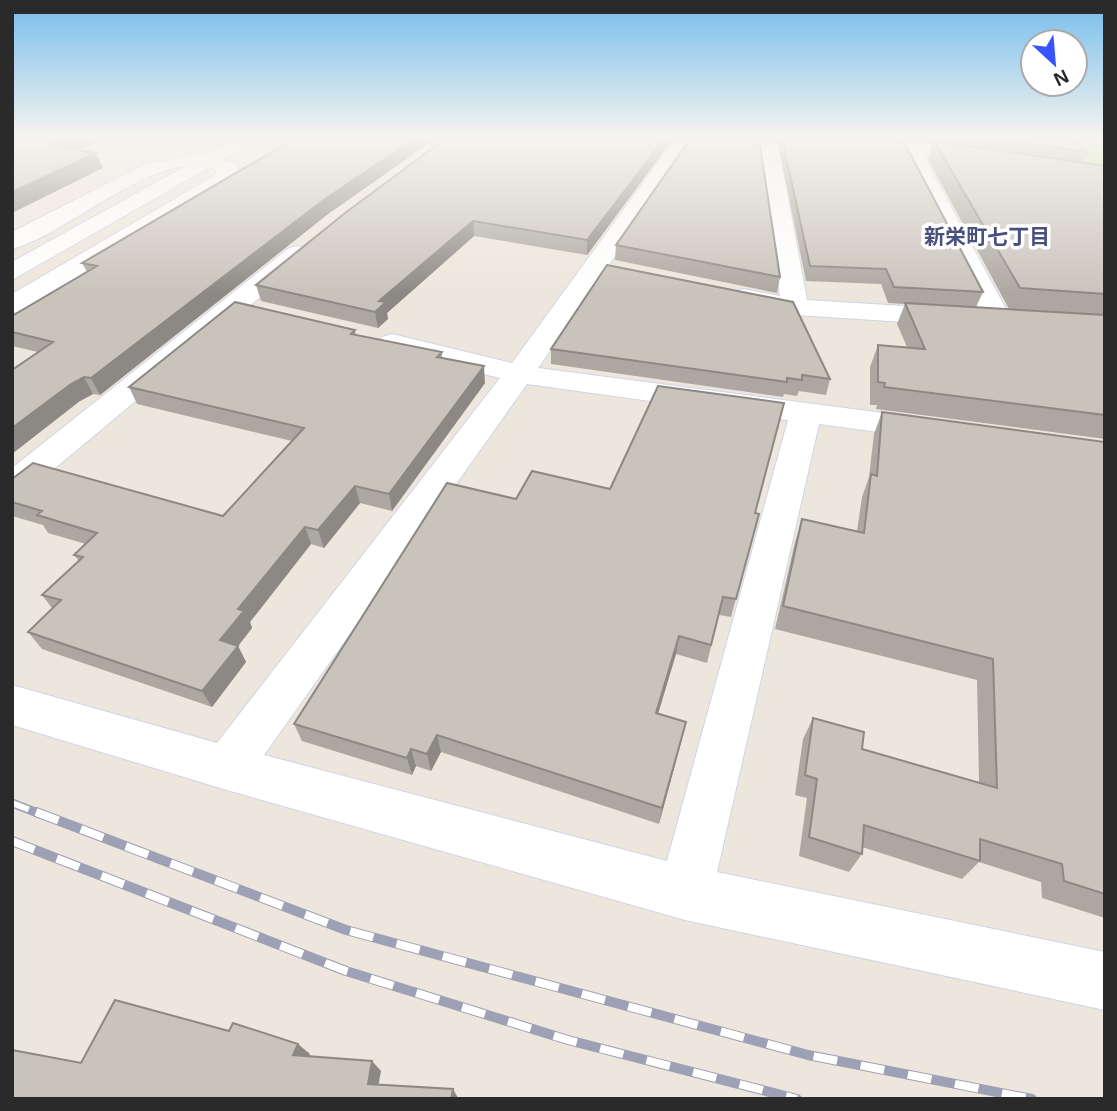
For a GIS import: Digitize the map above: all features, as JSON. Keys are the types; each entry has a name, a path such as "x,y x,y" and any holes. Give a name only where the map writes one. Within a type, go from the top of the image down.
{"street":[{"path":"12,242 109,191"},
{"path":"12,272 156,191"},
{"path":"12,306 204,191"},
{"path":"227,768 519,374 608,270 655,191"},
{"path":"776,191 795,307"},
{"path":"715,291 795,307 1011,321 934,191"},
{"path":"12,486 317,238"},
{"path":"233,305 272,315"},
{"path":"363,337 519,374 955,433"},
{"path":"685,893 806,412"},
{"path":"12,705 227,768 685,893 1105,981"}],"building":[{"path":"205,191 337,191 91,378 84,377 71,384 12,428 12,370 53,342 12,332 12,316 97,266 82,263"},
{"path":"375,191 624,191 587,240 473,221 379,301 386,302 375,312 256,285"},
{"path":"654,191 767,191 780,277 616,245"},
{"path":"793,191 930,191 983,292 894,287 886,269 810,266"},
{"path":"963,191 1105,191 1105,294 1020,288"},
{"path":"607,265 793,302 830,379 802,375 802,380 787,378 787,382 551,349"},
{"path":"235,302 355,330 351,334 442,352 437,357 484,366 389,494 355,486 318,530 305,527 238,609 244,611 220,640 238,646 202,691 28,632 61,600 42,595 83,557 74,555 97,533 37,515 42,511 12,502 12,479 33,463 223,516 304,428 129,387"},
{"path":"905,303 1105,315 1105,415 884,387 885,383 878,382 878,345 925,349"},
{"path":"658,386 784,403 755,513 759,514 736,599 723,597 711,645 679,636 656,713 686,722 662,808 437,735 427,754 411,749 407,758 294,724 447,483 516,499 532,471 610,489"},
{"path":"882,412 1105,442 1105,894 1064,881 1062,864 980,839 980,861 864,825 862,854 809,837 817,779 805,775 813,718 864,732 862,749 997,788 993,659 783,606 802,519 864,533 871,474 877,476"},
{"path":"115,1000 229,1031 233,1023 298,1044 293,1055 372,1061 368,1084 453,1089 451,1099 12,1099 12,1050 81,1063"}],"railway":[{"path":"12,803 40,814"},
{"path":"36,812 346,930 808,1055 1032,1099"},
{"path":"12,841 346,971 568,1040 797,1099"}],"district":[{"name":"新栄町七丁目","path":"987,236"}]}
